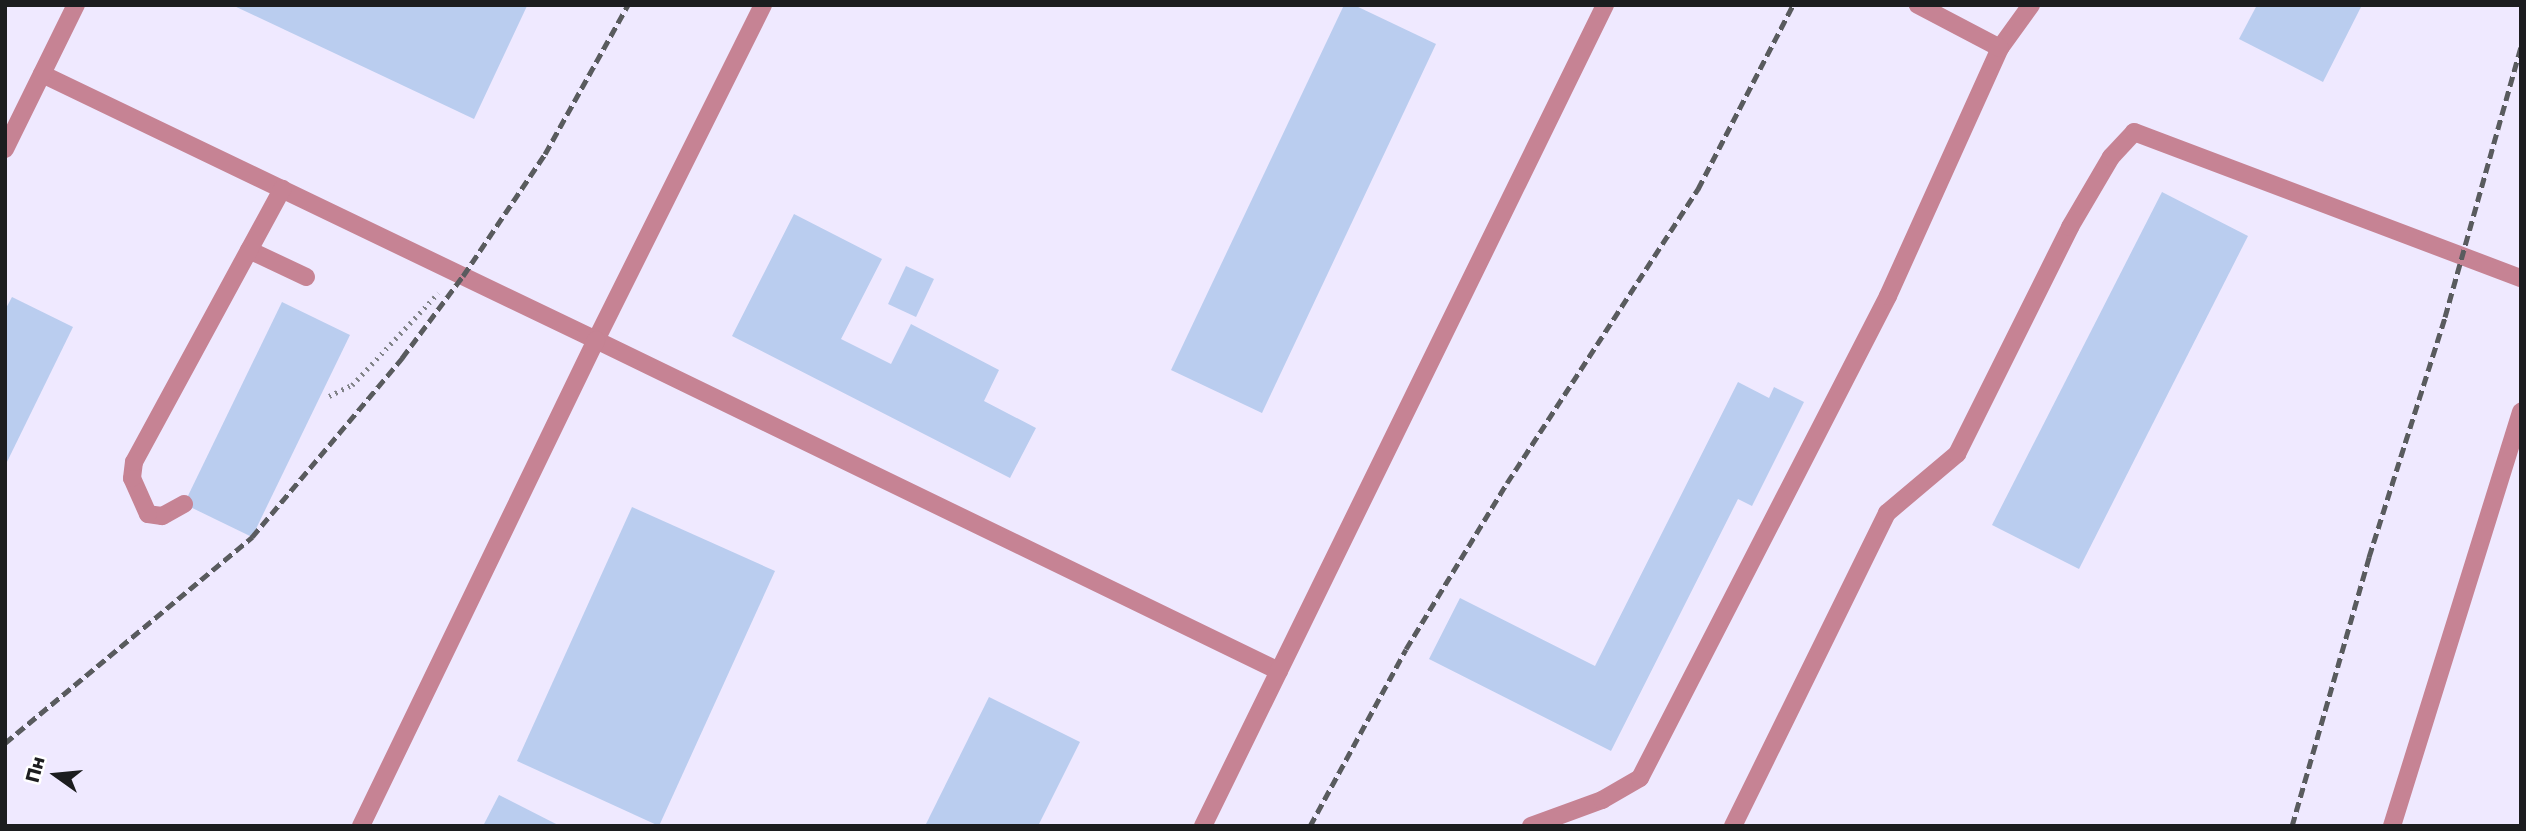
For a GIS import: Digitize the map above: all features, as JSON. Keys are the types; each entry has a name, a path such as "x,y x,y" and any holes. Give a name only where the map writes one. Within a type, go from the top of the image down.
{"street":[{"path":"5,149 76,5"},
{"path":"361,826 596,340 763,5"},
{"path":"1203,826 1605,5"},
{"path":"1918,5 2000,48"},
{"path":"1531,826 1602,800 1640,778 1888,296 2000,48 2031,5"},
{"path":"41,74 1279,671"},
{"path":"1733,826 1887,513 1957,454 2070,227 2111,157 2134,132 2521,278"},
{"path":"184,504 162,516 148,514 132,478 134,462 282,189"},
{"path":"249,250 306,277"},
{"path":"2392,826 2521,412"}],"path":[{"path":"329,396 352,385 421,314 430,297 470,279"}],"shaded area":[{"path":"5,5 2521,5 2521,826 5,826"}],"building":[{"path":"232,5 525,5 527,6 474,119"},
{"path":"1344,5 1354,5 1436,44 1262,413 1171,370"},
{"path":"2257,5 2362,5 2323,82 2239,39"},
{"path":"2162,192 2248,236 2079,569 1992,525"},
{"path":"794,214 882,259 841,339 891,364 911,324 999,370 984,401 1036,428 1010,478 732,336"},
{"path":"906,266 934,279 916,317 888,304"},
{"path":"12,297 73,327 5,466 5,310"},
{"path":"282,302 350,335 252,537 184,504"},
{"path":"1738,382 1769,398 1774,387 1804,402 1752,506 1738,499 1611,751 1429,659 1460,598 1595,666"},
{"path":"632,507 775,571 659,826 517,761"},
{"path":"989,697 1080,742 1038,826 925,826"},
{"path":"499,795 560,826 483,826"}],"railway":[{"path":"5,743 252,537 402,358 463,276 545,154 628,5"},
{"path":"1310,826 1406,649 1507,483 1698,189 1793,5"},
{"path":"2292,826 2369,557 2445,317 2521,47"}]}
